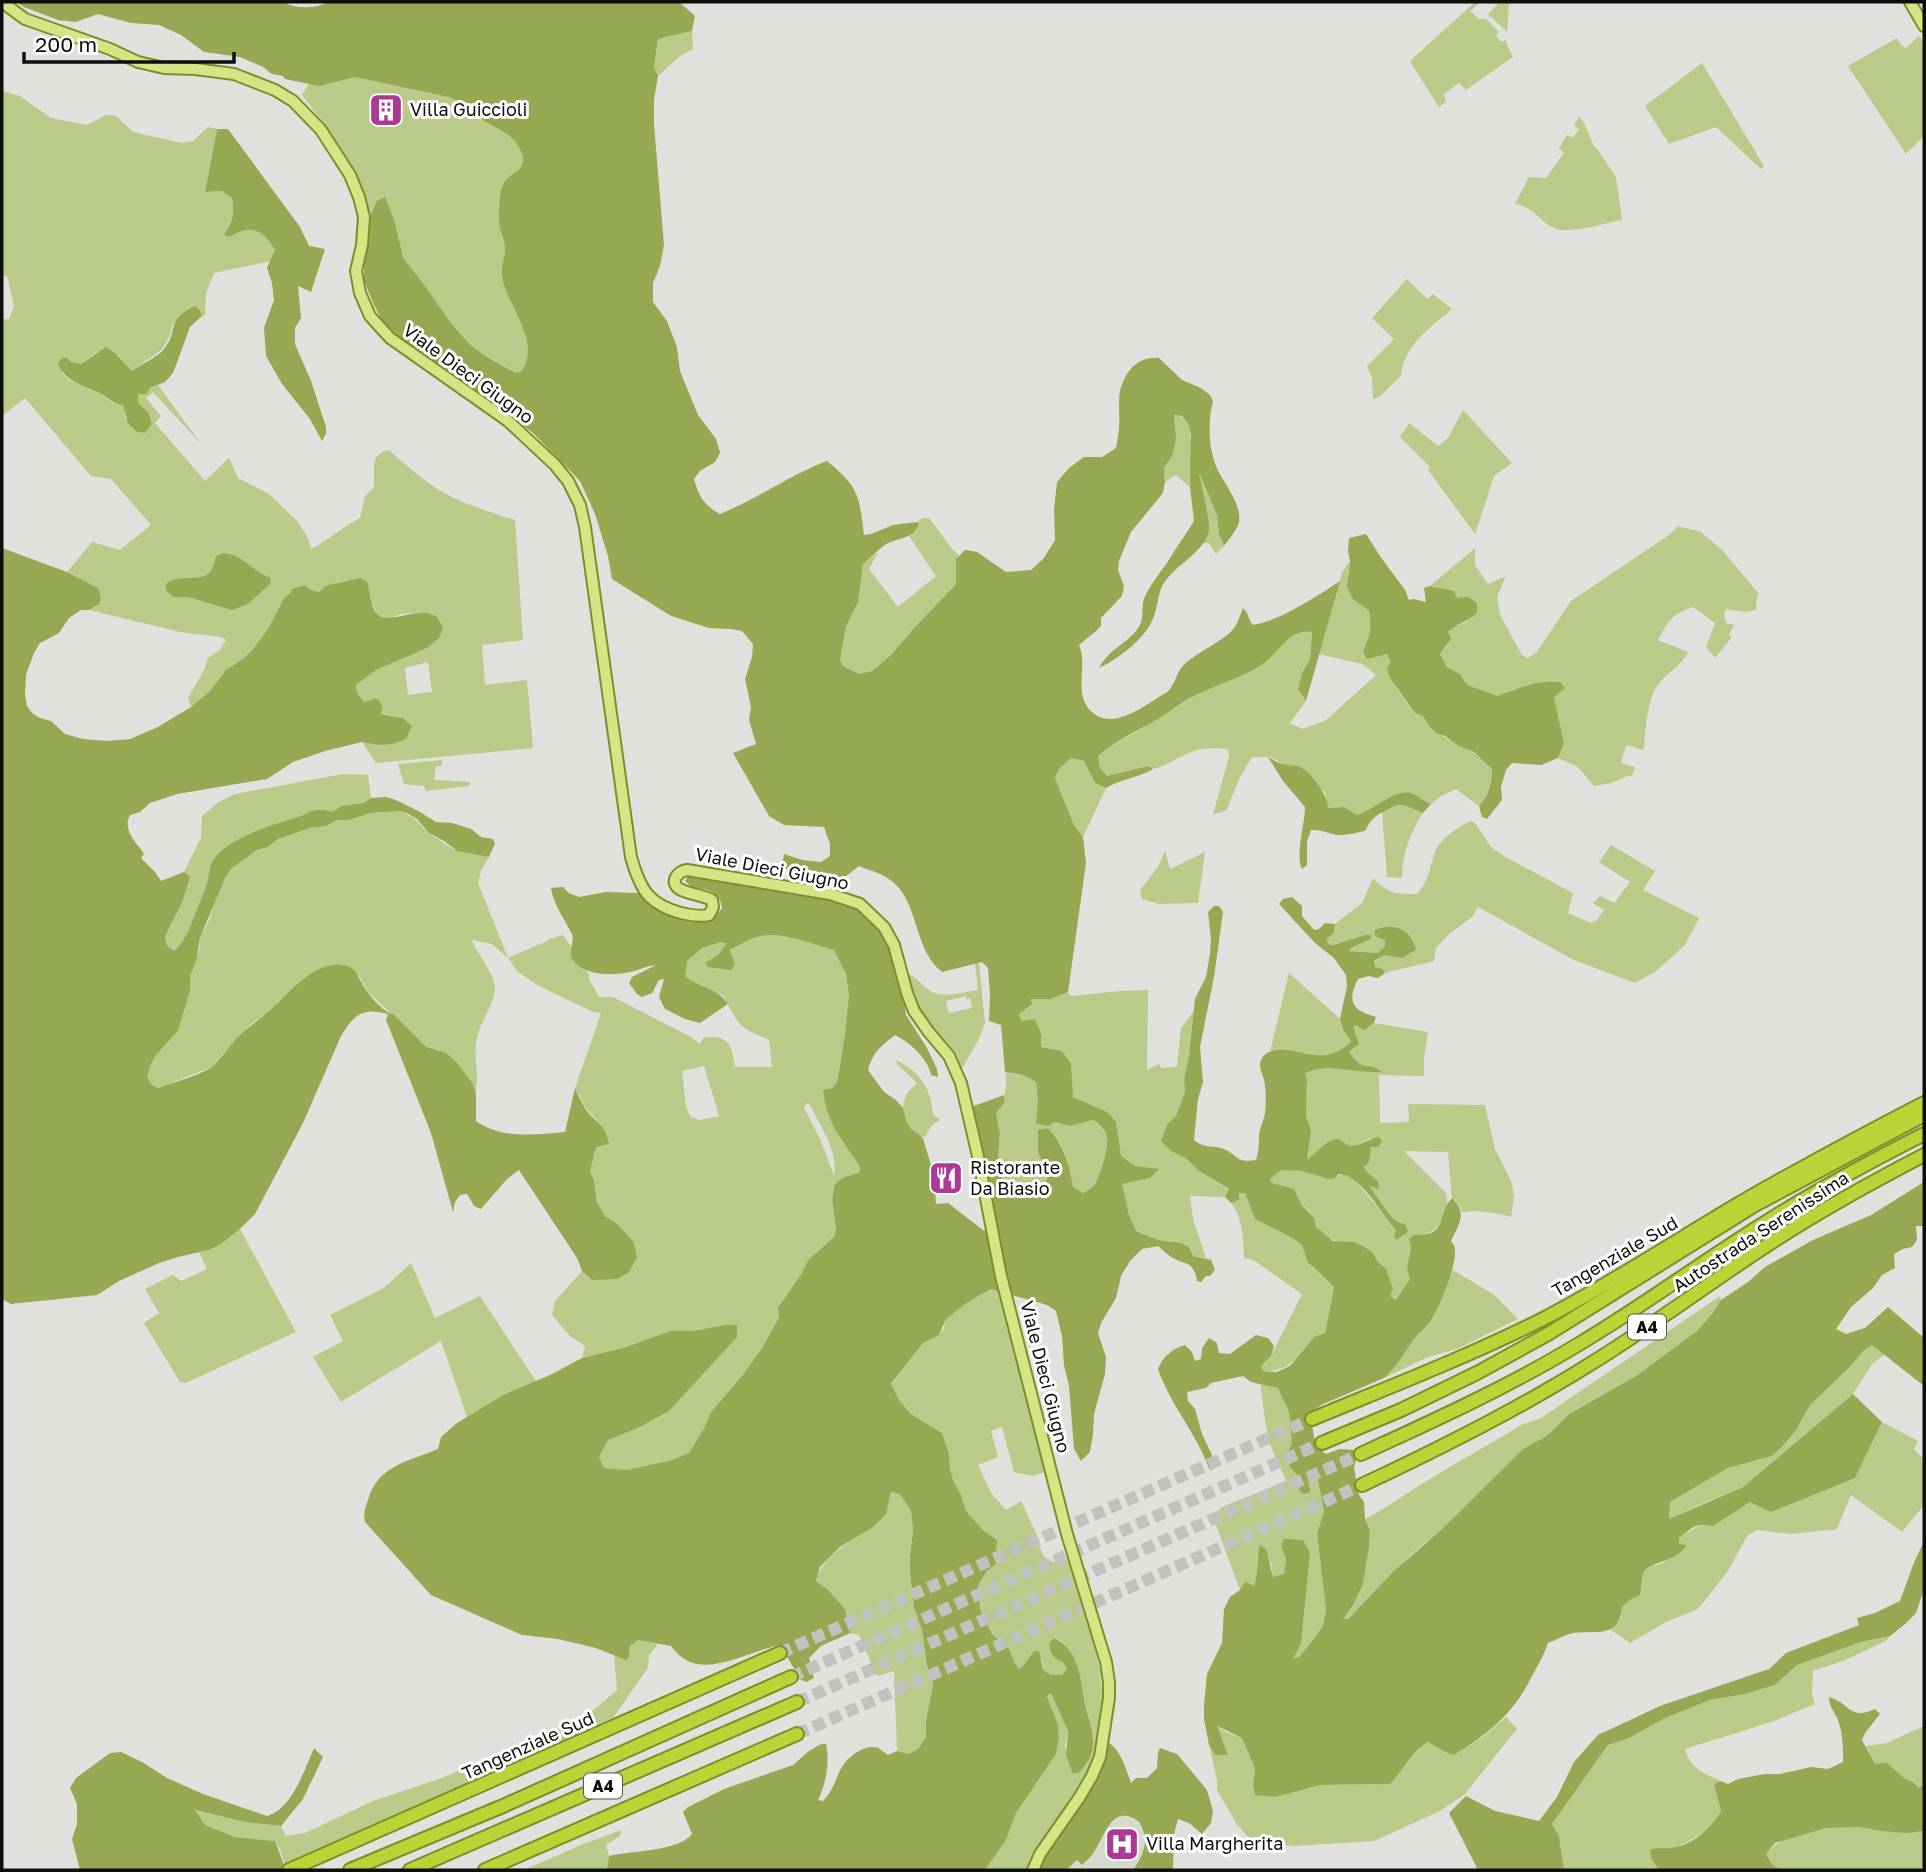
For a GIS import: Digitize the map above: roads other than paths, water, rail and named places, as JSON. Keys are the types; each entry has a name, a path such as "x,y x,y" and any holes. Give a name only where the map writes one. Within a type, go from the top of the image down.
{"highway":[{"name":"Tangenziale Sud","path":"1312,1419 1473,1352 1542,1319 1751,1196 1924,1103"},
{"name":"Tangenziale Sud","path":"1322,1443 1401,1410 1489,1367 1548,1334 1755,1205 1924,1115"},
{"name":"Autostrada Serenissima","path":"1361,1454 1533,1371 1668,1288 1766,1222 1859,1167 1924,1134"},
{"name":"Autostrada Serenissima","path":"1362,1485 1436,1451 1542,1394 1590,1365 1772,1242 1867,1184 1924,1155"},
{"name":"Tangenziale Sud","path":"289,1870 780,1653"},
{"path":"351,1870 503,1806 791,1677"},
{"name":"A4","path":"410,1870 797,1702"},
{"name":"A4","path":"485,1870 797,1734"}],"main road":[{"name":"Viale Dieci Giugno","path":"2,2 25,19 110,49 138,62 164,68 234,74 275,90 293,101 321,130 350,175 364,217 362,245 356,271 360,293 370,316 390,338 407,351 508,421 568,481 580,505 600,628 629,843 636,876 647,896 669,910 699,917 709,915 713,907 712,900 677,887 679,873 687,870 830,894 860,904 884,927 894,945 906,993 914,1011 949,1056 961,1083 1001,1276 1067,1534 1106,1662 1109,1699 1100,1756 1079,1798 1040,1854 1033,1870"},
{"path":"1910,2 1924,26"}],"tunnel":[{"path":"780,1653 1312,1419"},
{"path":"791,1677 1322,1443"},
{"path":"797,1702 1361,1454"},
{"path":"797,1734 1362,1485"}],"place":[{"name":"Villa Guiccioli","path":"386,110"},
{"name":"Ristorante Da Biasio","path":"946,1178"},
{"name":"Villa Margherita","path":"1122,1844"}]}
